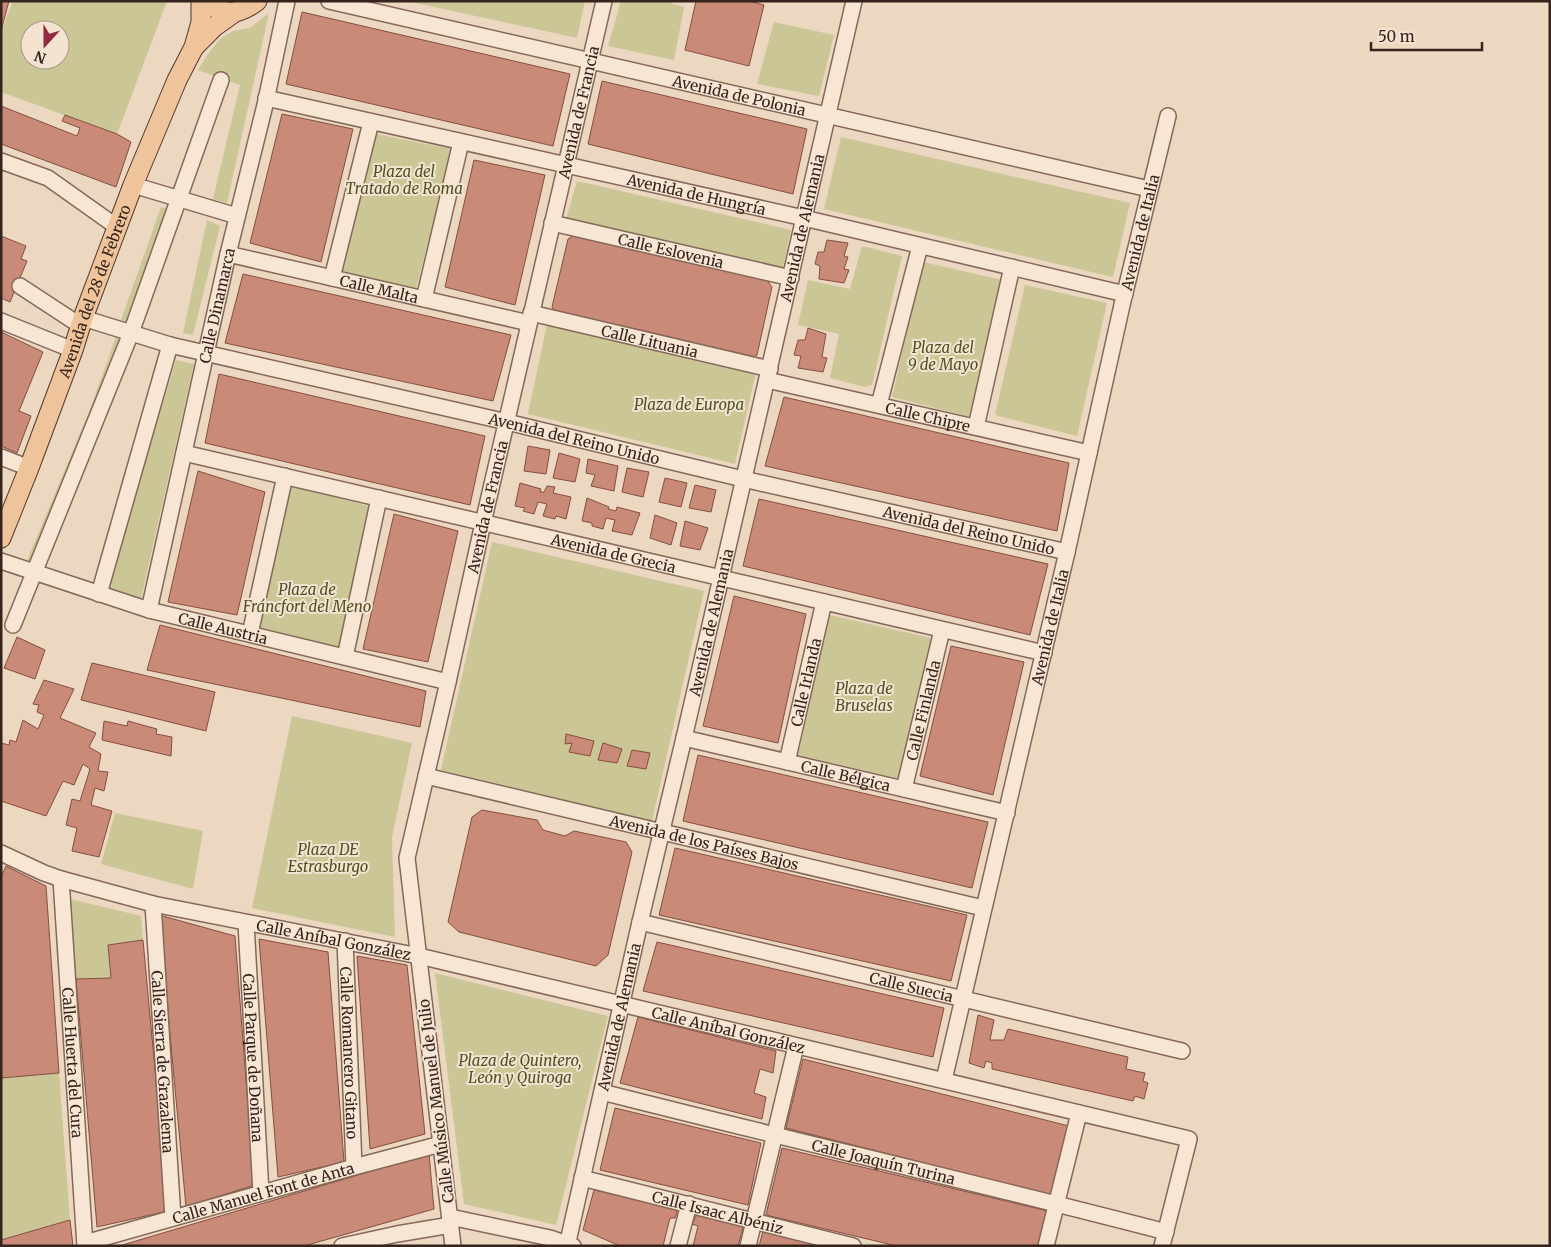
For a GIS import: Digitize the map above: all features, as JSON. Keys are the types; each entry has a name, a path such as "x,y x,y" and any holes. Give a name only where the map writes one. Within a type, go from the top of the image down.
{"main road":[{"path":"194,47 201,22 201,2 225,12 235,12 247,9 258,1"},
{"path":"194,47 214,27 235,12"},
{"name":"Avenida del 28 de Febrero","path":"1,538 29,468 133,185 177,80 194,47"}],"street":[{"name":"Calle Dinamarca","path":"149,610 228,254 266,98 287,1"},
{"name":"Avenida de Polonia","path":"329,1 1150,189"},
{"name":"Avenida de Francia","path":"420,956 407,858 604,1"},
{"name":"Avenida de Alemania","path":"569,1245 582,1178 640,922 769,374 854,1"},
{"path":"13,625 131,333 221,80"},
{"name":"Avenida de Hungría","path":"266,98 804,218 1125,294"},
{"name":"Avenida de Italia","path":"944,1080 1044,653 1125,294 1168,116"},
{"path":"332,278 371,122"},
{"path":"424,299 461,142"},
{"path":"1,161 48,178 117,227"},
{"path":"133,185 237,216"},
{"name":"Calle Eslovenia","path":"552,223 791,278"},
{"path":"879,405 920,246"},
{"name":"Calle Malta","path":"228,254 424,299 530,318"},
{"path":"976,427 1012,267"},
{"name":"Avenida del Reino Unido","path":"20,286 82,322 131,333 170,345 507,422 743,479 1067,552"},
{"name":"Calle Lituania","path":"530,318 769,374"},
{"path":"1,321 73,350"},
{"path":"99,594 170,345"},
{"name":"Calle Chipre","path":"769,374 879,405 1089,453"},
{"name":"Avenida de Grecia","path":"184,453 1044,653"},
{"path":"1,457 29,468"},
{"path":"250,634 285,476"},
{"path":"345,657 378,498"},
{"name":"Calle Austria","path":"1,561 149,610 448,682"},
{"name":"Calle Irlanda","path":"787,762 824,602"},
{"name":"Calle Finlanda","path":"904,789 942,630"},
{"name":"Calle Bélgica","path":"684,738 1006,812"},
{"name":"Avenida de los Países Bajos","path":"426,776 984,908"},
{"name":"Calle Aníbal González","path":"1,853 61,879 153,904 420,956 1189,1139 1164,1239"},
{"name":"Calle Huerta del Cura","path":"61,879 85,1244"},
{"name":"Calle Sierra de Grazalema","path":"153,904 173,1218"},
{"name":"Calle Suecia","path":"640,922 1182,1052"},
{"name":"Calle Parque de Doñana","path":"246,923 261,1193"},
{"name":"Calle Romancero Gitano","path":"345,941 354,1166"},
{"name":"Calle Músico Manuel de Julio","path":"420,956 453,1246"},
{"path":"748,1246 796,1046"},
{"name":"Calle Joaquín Turina","path":"602,1092 1056,1204 1164,1239"},
{"path":"1046,1246 1079,1113"},
{"name":"Calle Manuel Font de Anta","path":"85,1244 354,1166 441,1144"},
{"name":"Calle Isaac Albéniz","path":"582,1178 853,1246"},
{"path":"678,1246 689,1204"},
{"path":"342,1246 450,1221 550,1238 569,1245"}],"green space":[{"path":"13,1 167,1 117,134 1,92 1,32"},
{"path":"407,1 585,1 577,38"},
{"path":"621,1 664,1 684,7 674,60 608,46"},
{"path":"269,13 227,203 213,199 240,85 198,70 221,38 233,31 250,28"},
{"path":"774,22 834,35 819,96 757,84"},
{"name":"Plaza del Tratado de Roma","path":"376,134 452,149 416,289 342,273"},
{"path":"841,137 1130,203 1113,277 824,209"},
{"path":"577,181 791,230 782,271 566,219"},
{"path":"161,207 170,210 130,324 121,320"},
{"path":"207,220 220,226 193,335 183,333"},
{"path":"862,246 902,256 872,385 865,387 830,378 839,334 798,325 808,280 850,289"},
{"name":"Plaza del 9 de Mayo","path":"923,262 1002,280 971,417 892,397"},
{"path":"1025,285 1107,303 1077,436 995,415"},
{"name":"Plaza de Europa","path":"547,324 756,372 735,464 528,414"},
{"path":"116,337 124,341 36,566 26,563 89,412"},
{"path":"176,360 194,364 141,599 107,588"},
{"name":"Plaza de Fráncfort del Meno","path":"291,486 368,506 339,647 259,628"},
{"path":"492,542 704,591 652,821 441,770"},
{"name":"Plaza de Bruselas","path":"830,615 931,638 898,778 798,755"},
{"name":"Plaza DE Estrasburgo","path":"292,716 412,743 392,837 395,937 252,908"},
{"path":"115,813 203,831 193,889 101,864"},
{"path":"70,899 141,916 143,940 108,945 111,978 76,979"},
{"name":"Plaza de Quintero, León y Quiroga","path":"435,973 608,1016 556,1225 464,1204"},
{"path":"59,1073 70,1220 1,1240 1,1078"}],"building":[{"path":"1,1 9,1 1,31"},
{"path":"696,1 750,1 764,5 749,66 685,50"},
{"path":"302,12 570,74 553,146 286,84"},
{"path":"602,81 807,129 793,194 588,144"},
{"path":"1,106 77,136 80,128 62,121 65,115 117,134 131,142 116,187 1,144"},
{"path":"282,114 353,129 321,262 250,243"},
{"path":"474,160 545,175 515,305 445,287"},
{"path":"577,234 766,279 772,287 757,355 748,359 559,316 552,307 568,239"},
{"path":"1,236 26,246 21,259 27,261 10,302 1,298"},
{"path":"827,240 848,243 844,256 848,257 844,269 849,270 844,283 819,279 820,266 815,264 818,252 824,252"},
{"path":"243,274 511,335 493,401 225,343"},
{"path":"808,328 826,334 822,357 827,358 823,372 798,368 801,356 794,355 798,340 805,340"},
{"path":"1,332 43,352 19,411 31,416 17,453 1,446"},
{"path":"219,374 485,436 470,505 205,443"},
{"path":"784,397 1069,463 1057,531 765,466"},
{"path":"528,446 550,450 546,474 524,471"},
{"path":"559,453 580,459 575,482 553,478"},
{"path":"588,459 618,466 614,491 591,486 595,475 586,473"},
{"path":"627,468 649,472 643,497 622,492"},
{"path":"198,471 265,492 237,615 168,602"},
{"path":"665,478 687,483 681,507 659,502"},
{"path":"520,483 541,489 540,492 544,492 547,486 555,487 553,493 571,497 566,519 556,516 555,519 543,516 547,504 538,502 534,514 523,511 525,508 515,506"},
{"path":"695,485 716,490 711,512 689,508"},
{"path":"587,498 609,507 608,509 616,511 617,507 640,513 632,535 612,531 615,520 606,518 603,529 592,526 592,523 582,521"},
{"path":"759,499 1048,564 1030,635 743,566"},
{"path":"394,514 458,531 428,662 363,649"},
{"path":"655,515 677,523 671,545 650,538"},
{"path":"685,521 708,528 700,550 680,546"},
{"path":"734,596 806,614 778,743 703,726"},
{"path":"160,625 426,691 420,727 147,670"},
{"path":"17,637 45,650 35,679 4,668"},
{"path":"951,646 1024,662 993,795 920,776"},
{"path":"92,663 215,692 206,731 81,700"},
{"path":"44,680 74,689 60,718 96,733 89,747 101,754 98,771 108,772 104,791 95,788 91,805 112,811 99,857 72,851 77,828 66,825 72,799 80,801 90,769 83,764 74,785 63,781 46,816 1,801 1,743 9,745 10,740 16,742 23,720 38,729 44,715 37,712 39,705 33,704"},
{"path":"104,721 127,726 128,721 157,729 156,734 172,737 171,756 102,740"},
{"path":"566,734 594,741 590,756 569,752 572,743 565,744"},
{"path":"603,743 622,749 617,763 598,760"},
{"path":"632,750 650,753 646,769 627,766"},
{"path":"698,755 988,822 972,888 683,821"},
{"path":"482,810 537,820 543,830 565,836 574,831 626,842 632,852 608,955 596,966 459,932 448,922 472,817"},
{"path":"675,848 967,915 951,981 659,915"},
{"path":"6,866 46,886 59,1073 1,1078 1,877"},
{"path":"159,915 235,936 254,1185 186,1207"},
{"path":"259,939 328,952 344,1162 278,1177"},
{"path":"143,940 168,1211 97,1227 76,979 111,978 108,945"},
{"path":"657,942 944,1008 933,1057 643,991"},
{"path":"357,956 407,965 425,1134 370,1149"},
{"path":"978,1015 994,1020 990,1040 1004,1040 1008,1029 1128,1057 1126,1069 1145,1073 1143,1081 1148,1083 1144,1099 1135,1096 1133,1101 992,1069 992,1063 986,1061 984,1068 969,1063"},
{"path":"638,1017 776,1051 773,1073 760,1069 754,1093 766,1097 762,1119 620,1083"},
{"path":"803,1059 1069,1126 1051,1195 786,1128"},
{"path":"615,1108 761,1143 748,1205 600,1170"},
{"path":"782,1148 1048,1211 1040,1246 897,1246 766,1215"},
{"path":"429,1154 434,1209 304,1246 119,1246"},
{"path":"594,1190 678,1209 675,1218 670,1218 663,1246 620,1246 583,1230"},
{"path":"698,1212 744,1224 738,1246 693,1246 698,1226 692,1224"},
{"path":"70,1220 73,1246 1,1246 1,1240"},
{"path":"763,1231 823,1246 759,1246"}]}
